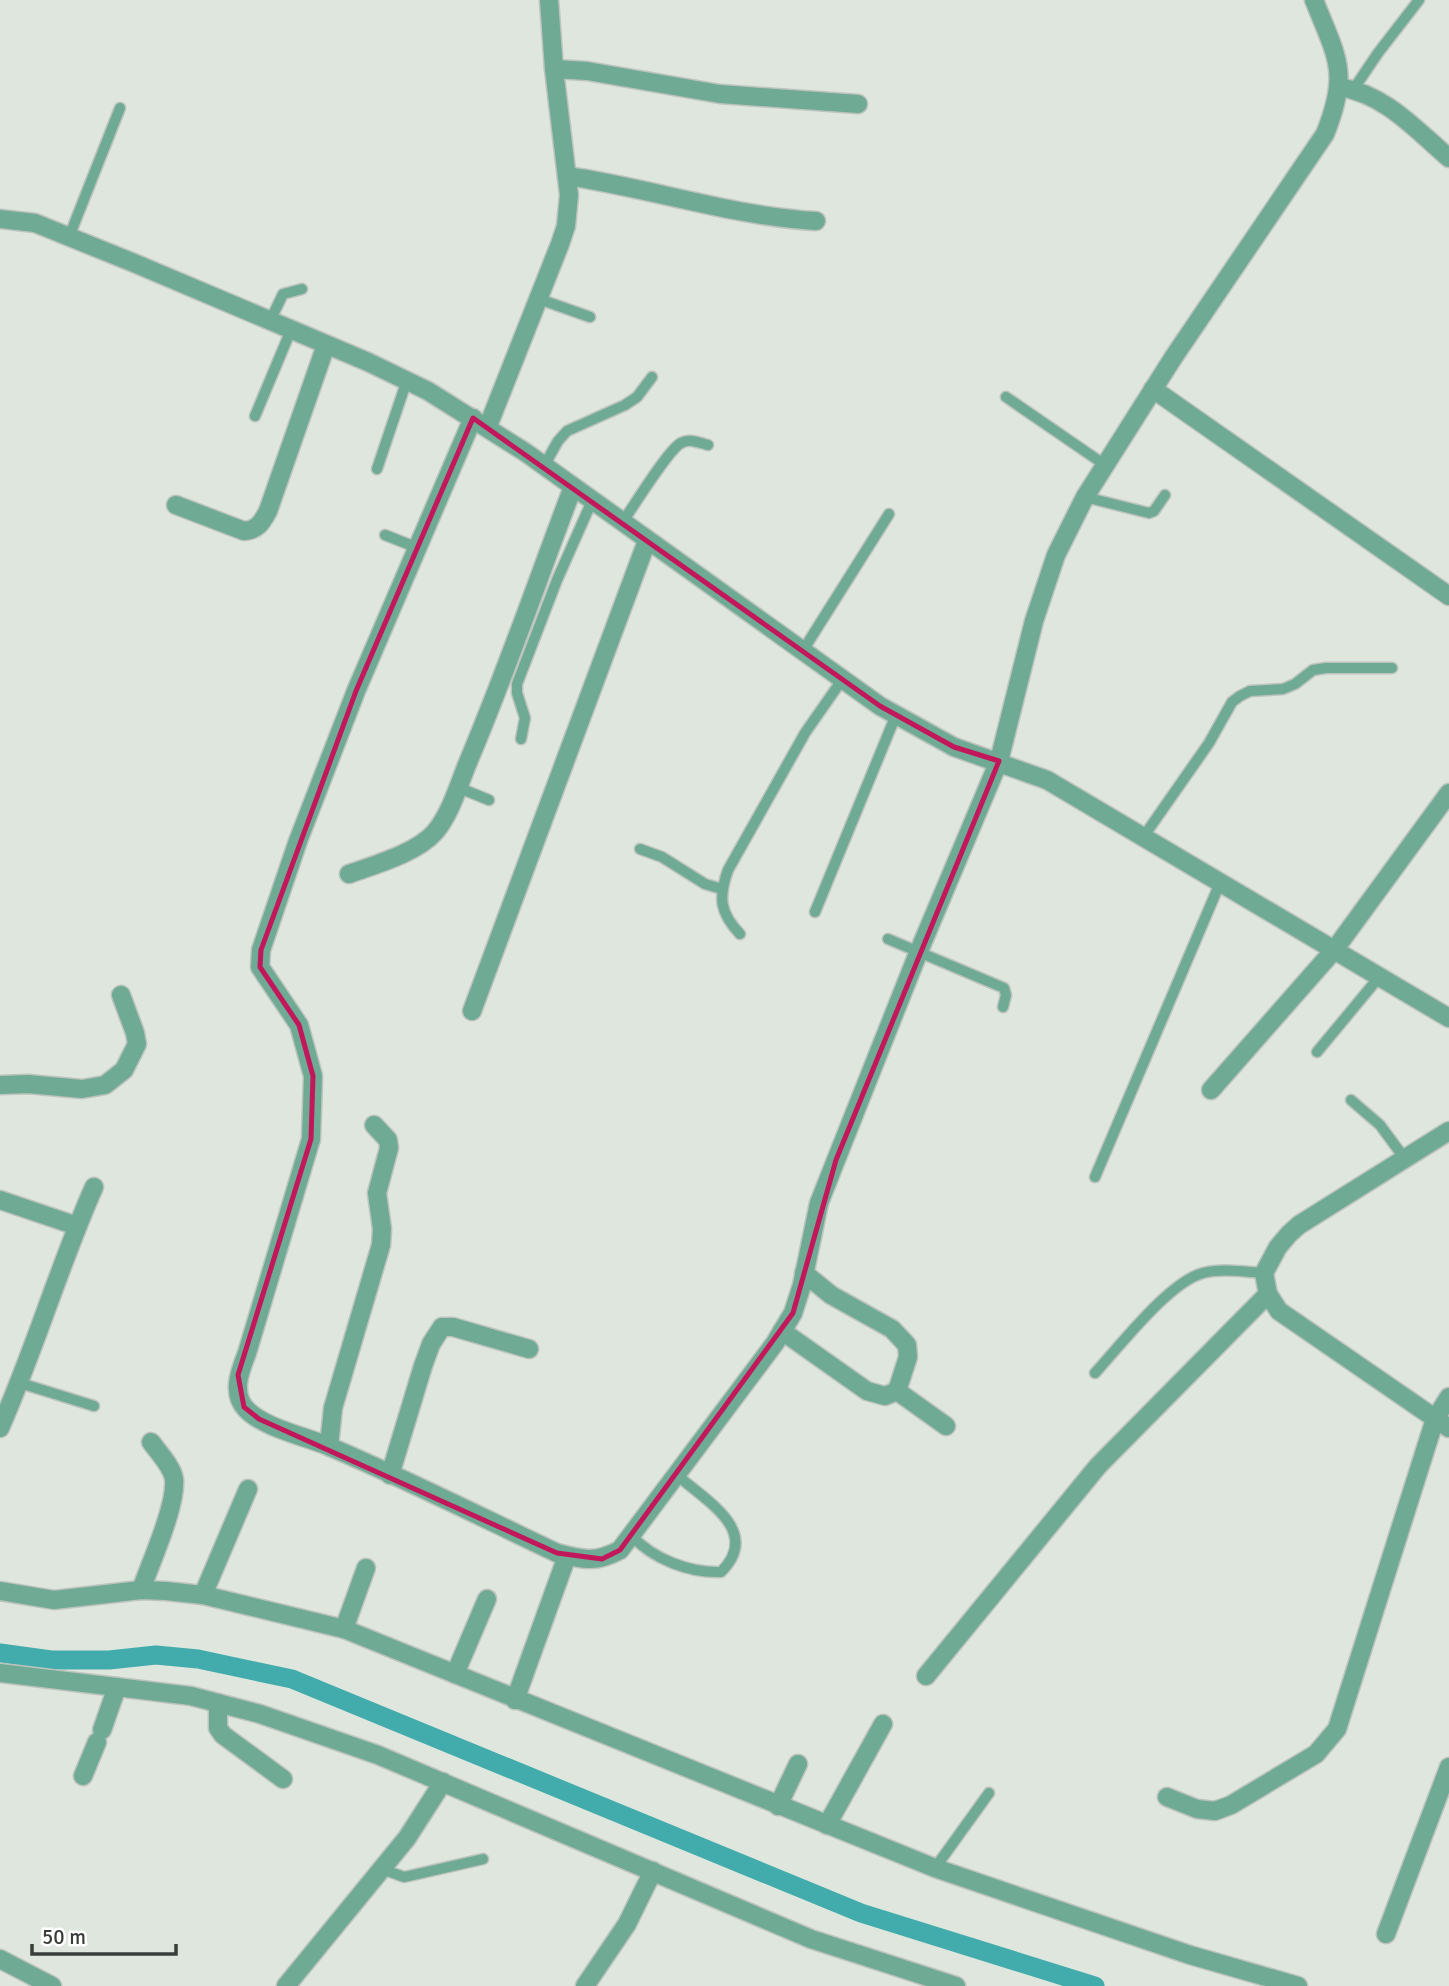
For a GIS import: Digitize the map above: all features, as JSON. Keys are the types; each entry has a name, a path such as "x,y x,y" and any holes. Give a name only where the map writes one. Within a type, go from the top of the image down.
{"street":[{"path":"549,0 569,195 566,226 538,299 418,548 356,691 298,841 261,950 260,967 299,1025 313,1076 311,1139 238,1375 237,1391 244,1407 260,1419 329,1446 567,1556 582,1559 602,1559 620,1550 793,1313 820,1203 919,951 999,761 1034,621 1056,555 1085,497 1153,389 1325,134 1347,88"},
{"path":"1314,0 1347,88 1373,96 1391,108 1449,158"},
{"path":"554,69 587,71 720,94 858,104"},
{"path":"566,176 649,190 747,213 816,221"},
{"path":"0,219 35,223 407,380 481,422 802,652 897,715 954,747 1047,780 1449,1018"},
{"path":"176,505 244,531 260,525 268,511 326,345"},
{"path":"1153,389 1449,596"},
{"path":"349,874 395,857 425,842 444,817 481,730 573,487"},
{"path":"472,1011 647,541"},
{"path":"1211,1090 1335,949 1449,793"},
{"path":"0,1085 28,1084 82,1089 105,1084 124,1070 137,1044 121,995"},
{"path":"329,1446 332,1408 381,1245 382,1229 377,1193 389,1149 388,1140 374,1125"},
{"path":"1442,1423 1279,1311 1268,1294 1264,1273 1278,1247 1299,1225 1449,1131"},
{"path":"0,1428 20,1384 77,1226 94,1187"},
{"path":"0,1200 77,1226"},
{"path":"782,1331 867,1391 885,1396 897,1391 908,1357 907,1345 892,1329 831,1295 804,1273"},
{"path":"926,1676 1098,1466 1268,1294"},
{"path":"390,1475 423,1366 431,1344 442,1327 453,1327 529,1349"},
{"path":"897,1391 946,1426"},
{"path":"1167,1797 1197,1809 1215,1811 1231,1805 1316,1754 1337,1729 1449,1397"},
{"path":"141,1590 172,1502 174,1481 172,1472 151,1442"},
{"path":"203,1595 248,1489"},
{"path":"515,1700 567,1556"},
{"path":"344,1629 366,1568"},
{"path":"0,1591 54,1600 141,1590 203,1595 344,1629 935,1868 1190,1955 1298,1986"},
{"path":"456,1674 487,1599"},
{"path":"0,1673 191,1696 260,1714 378,1755 811,1939 956,1986"},
{"path":"83,1776 117,1687"},
{"path":"218,1703 218,1728 223,1735 283,1779"},
{"path":"827,1825 883,1724"},
{"path":"778,1806 798,1764"},
{"path":"1386,1934 1449,1767"},
{"path":"286,1986 407,1838 443,1782"},
{"path":"585,1986 627,1924 653,1871"},
{"path":"0,1959 52,1986"}],"lane":[{"path":"1347,88 1419,0"},
{"path":"69,237 120,108"},
{"path":"270,320 283,294 302,289"},
{"path":"538,299 590,317"},
{"path":"255,416 291,330"},
{"path":"544,466 567,431 625,405 637,397 652,377"},
{"path":"377,469 407,380"},
{"path":"1006,397 1105,465"},
{"path":"622,523 679,444 692,441 708,446"},
{"path":"1085,497 1149,513 1154,511 1165,495"},
{"path":"522,739 525,718 517,684 592,501"},
{"path":"802,652 889,514"},
{"path":"386,535 418,548"},
{"path":"1144,836 1209,743 1232,702 1240,696 1250,691 1283,689 1295,684 1313,670 1392,668"},
{"path":"740,934 723,913 722,889 728,870 805,733 842,680"},
{"path":"816,912 897,715"},
{"path":"457,787 489,800"},
{"path":"640,849 662,857 705,884 722,889"},
{"path":"1095,1177 1220,883"},
{"path":"888,939 1004,988 1006,995 1003,1007"},
{"path":"1317,1052 1380,976"},
{"path":"1351,1100 1380,1125 1405,1159"},
{"path":"1095,1373 1158,1304 1181,1285 1203,1273 1264,1273"},
{"path":"20,1384 94,1406"},
{"path":"632,1536 643,1548 662,1558 703,1573 721,1572 729,1564 736,1551 732,1524 677,1475"},
{"path":"935,1868 989,1793"},
{"path":"382,1869 404,1877 483,1859"}],"highlighted area":[{"path":"473,418 880,706 954,747 999,761 836,1160 793,1313 620,1550 602,1559 557,1553 259,1419 244,1407 238,1375 311,1139 313,1076 299,1025 260,967 261,950 356,691"}],"waterway":[{"path":"0,1653 51,1660 109,1660 156,1655 198,1659 292,1679 861,1913 1095,1986"}]}
